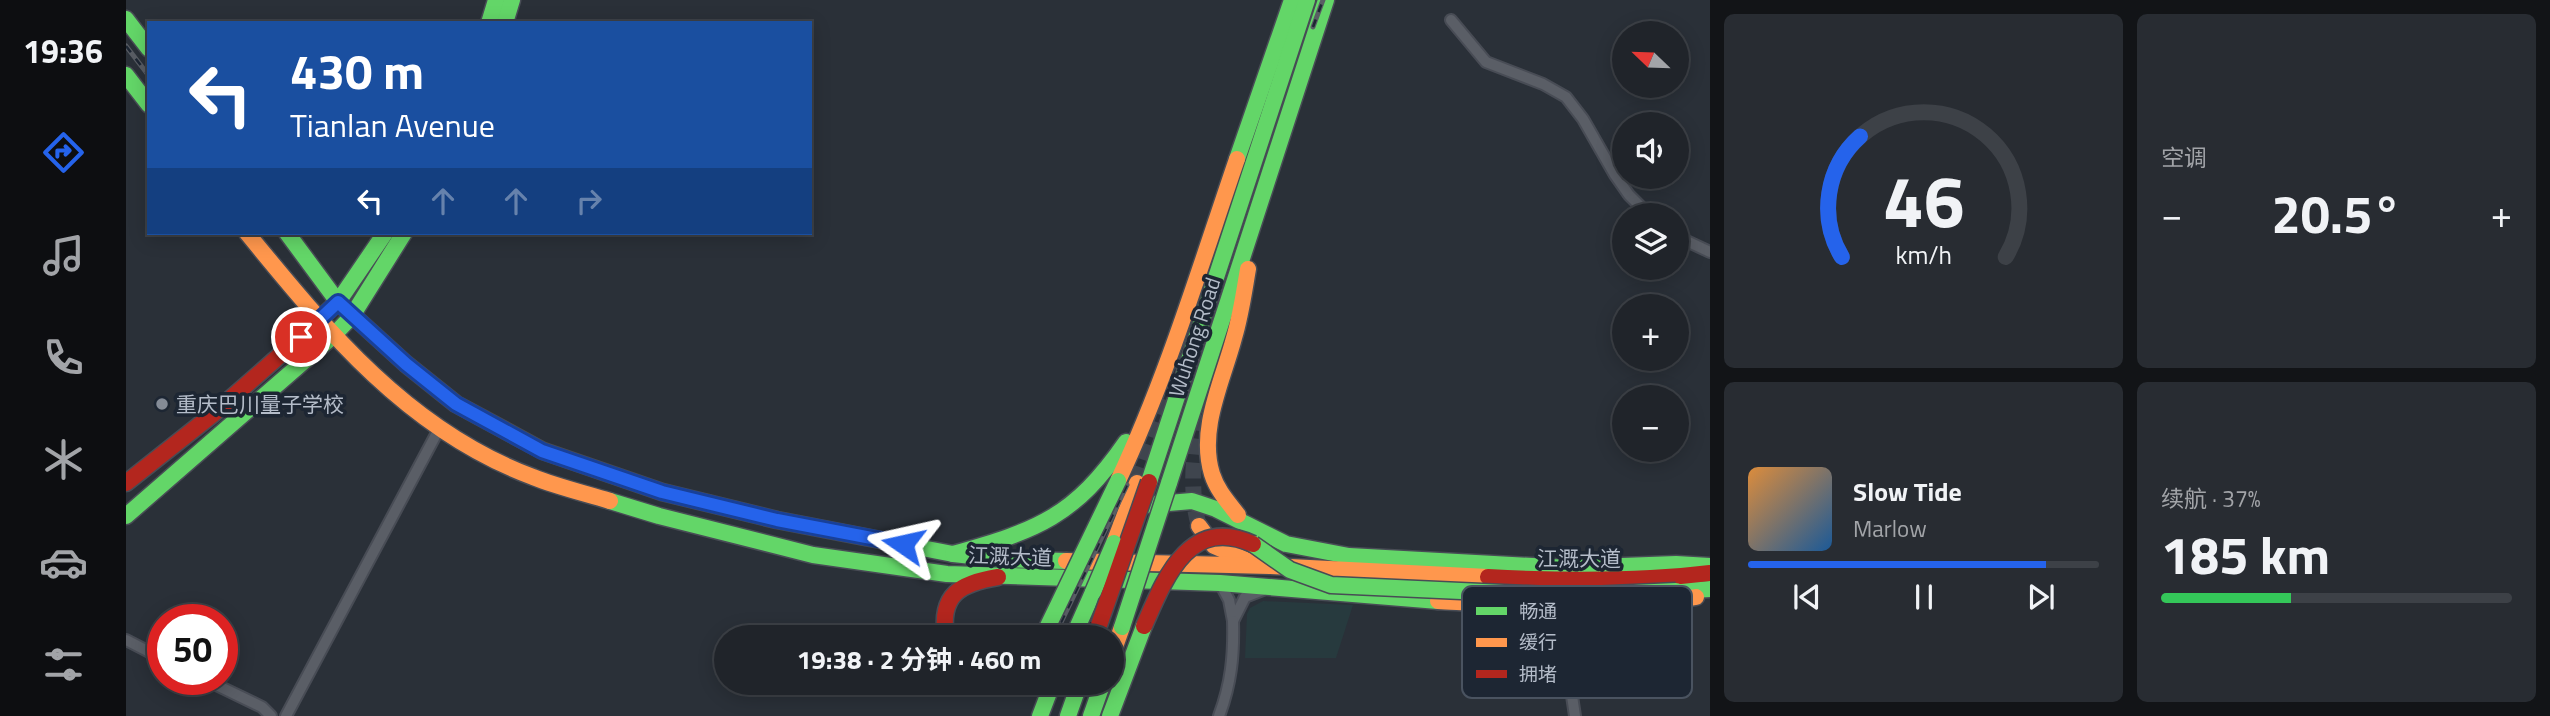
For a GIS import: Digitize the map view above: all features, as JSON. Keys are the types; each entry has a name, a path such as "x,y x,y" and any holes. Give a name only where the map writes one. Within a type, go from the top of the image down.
{"main road":[{"path":"490,21 496,0"},
{"path":"506,21 512,0"},
{"path":"1292,0 1293,19"},
{"path":"1047,625 1140,434 1300,0"},
{"path":"1293,19 1307,0"},
{"path":"1319,29 1326,0"},
{"path":"1319,29 1331,0"},
{"path":"126,19 147,46"},
{"name":"Wuhong Road","path":"1099,625 1293,19"},
{"name":"Wuhong Road","path":"1123,625 1319,29"},
{"path":"126,75 147,102"},
{"path":"1258,210 1234,342 1210,419 1208,451 1213,478 1224,499 1241,519 1258,531"},
{"name":"江溉大道","path":"249,235 319,321 385,386 439,429 532,477 659,516 813,555 947,575 1220,583 1462,602"},
{"name":"江溉大道","path":"288,235 338,302 406,364 456,404 542,451 682,497 777,520 953,554 1013,559 1263,566 1572,581 1677,578 1710,573"},
{"path":"126,483 212,415 319,321 338,302 384,235"},
{"path":"126,516 352,316 403,235"},
{"path":"953,554 1008,539 1042,525 1094,486 1115,459 1135,426 1166,367"},
{"path":"1078,625 1121,525 1143,483"},
{"path":"1121,525 1130,514 1145,505 1192,501 1216,509 1299,548 1349,556 1569,568 1676,564 1710,566"},
{"path":"1199,526 1207,541 1218,549 1263,566"},
{"path":"1110,716 1144,626 1166,578 1180,557 1202,540 1226,535 1237,537 1307,579 1331,585 1462,591"},
{"path":"945,625 944,614 958,590 969,583 998,577"},
{"path":"1692,592 1710,592"},
{"name":"江溉大道","path":"1692,597 1710,592"},
{"path":"1040,716 1048,695"},
{"path":"1068,716 1075,695"},
{"path":"1091,716 1098,695"}],"street":[{"path":"1451,20 1486,62 1543,84 1566,97 1583,119 1615,176 1637,203"},
{"path":"1689,242 1710,252"},
{"path":"286,716 439,429"},
{"path":"1219,716 1230,682 1234,657 1233,621 1220,583"},
{"path":"1233,621 1245,597 1275,587"},
{"path":"126,640 147,651"},
{"path":"237,695 262,707 271,716"},
{"path":"1572,698 1575,716"}],"green space":[{"path":"1263,601 1353,605 1336,658 1245,658 1247,614 1250,608"}],"tunnel":[{"path":"1137,483 1186,340"},
{"path":"1199,526 1193,478 1204,397"}],"railway":[{"path":"1313,27 1323,0"},
{"path":"126,46 147,73"},
{"path":"1060,625 1127,485"}],"traffic: fast":[{"path":"490,21 496,0"},
{"path":"506,21 512,0"},
{"path":"1237,159 1292,0"},
{"path":"1149,482 1307,0"},
{"path":"1169,483 1326,0"},
{"path":"126,19 147,46"},
{"path":"126,75 147,102"},
{"path":"288,235 338,302 406,364 456,404 543,451 662,492 777,520 953,554 1066,561"},
{"path":"287,349 338,302 384,235"},
{"path":"126,516 333,336 352,316 403,235"},
{"path":"953,554 1009,537 1052,517 1089,488 1126,442"},
{"path":"1048,625 1118,481"},
{"path":"1123,625 1169,483"},
{"path":"610,501 813,555 947,574 1220,583 1438,601"},
{"path":"1121,525 1130,514 1145,505 1192,501 1216,509 1286,544 1349,556 1569,568 1676,564 1710,566"},
{"path":"1093,592 1114,543"},
{"path":"1253,544 1290,570 1331,585 1462,591"},
{"path":"1692,590 1710,589"},
{"path":"1078,625 1093,592"},
{"path":"1110,716 1144,626"},
{"path":"1040,716 1048,695"},
{"path":"1068,716 1075,695"},
{"path":"1091,716 1098,695"}],"traffic: slow":[{"path":"1118,481 1167,362 1237,159"},
{"path":"249,235 340,342 409,406 488,457 542,481 610,501"},
{"path":"1238,515 1214,480 1208,457 1208,440 1214,405 1239,321 1248,269"},
{"path":"1114,543 1137,483"},
{"path":"1199,526 1214,546 1251,562"},
{"path":"1066,561 1270,566 1488,577"},
{"path":"1692,598 1696,597"},
{"path":"1438,601 1462,602"}],"traffic: jam":[{"path":"126,483 212,415 287,349"},
{"path":"1099,625 1149,482"},
{"path":"1144,626 1171,571 1182,556 1196,545 1212,538 1231,537 1253,544"},
{"path":"1488,577 1599,580 1710,573"},
{"path":"945,625 946,610 956,593 973,583 998,577"}],"place":[{"name":"重庆巴川量子学校","path":"162,404"}],"route":[{"path":"301,337 338,302 406,364 456,404 542,451 662,492 777,520 903,544"}]}
